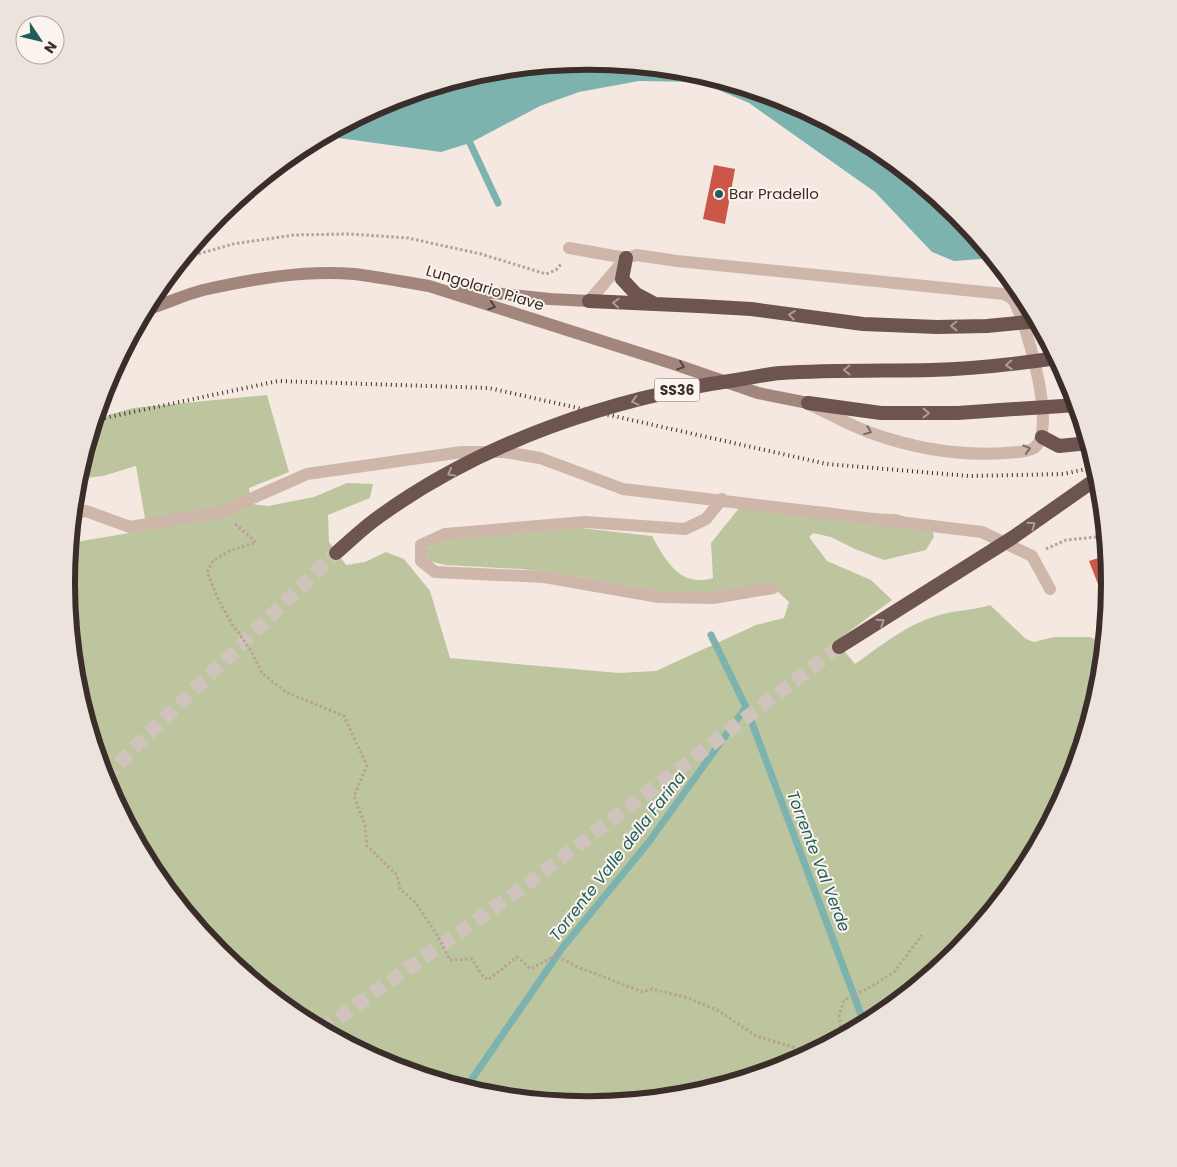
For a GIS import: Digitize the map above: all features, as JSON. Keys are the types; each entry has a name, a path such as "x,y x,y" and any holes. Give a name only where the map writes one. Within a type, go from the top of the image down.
{"highway":[{"path":"626,258 622,279 636,294 656,305"},
{"path":"589,301 751,309 872,324 938,327 987,326 1030,322"},
{"name":"SS36","path":"336,553 379,516 420,490 469,463 570,420 620,404 702,384 780,373 845,370 932,370 1019,364 1050,359"},
{"path":"808,403 881,413 958,414 1070,406"},
{"path":"1042,437 1059,446 1083,444"},
{"path":"839,647 1012,538 1092,482"}],"main road":[{"name":"Lungolario Piave","path":"157,306 201,291 273,276 353,274 429,286 674,364 758,393 808,403"},
{"path":"429,286 550,299 589,301"}],"street":[{"path":"570,248 626,258 637,255 677,261 1000,292 1007,295 1016,304 1030,346 1043,401 1042,437 1038,444 1027,451 990,454 960,453 904,443 870,433 808,403"},
{"path":"589,301 626,258"},
{"path":"80,512 86,511 130,527 221,512 307,474 462,452 504,452 540,458 623,489 982,532 1032,556 1050,589"},
{"path":"722,500 706,519 685,529 586,522 444,534 421,545 421,561 436,572 544,577 660,596 713,598 773,588"}],"path":[{"path":"194,255 233,244 294,236 349,234 408,238 481,254 546,274"},
{"path":"221,512 256,542 231,550 213,561 207,572 218,599 232,624 250,649 262,673 286,692 344,716 366,766 354,796 365,826 367,846 396,875 400,889 421,911 437,935 450,960 472,960 482,975 488,980 517,957 531,969 556,955 575,966 643,992 652,989 688,998 718,1011 756,1036 803,1050"},
{"path":"1032,556 1066,540 1100,537"},
{"path":"841,1030 839,1016 844,1000 871,987 896,971 922,935"}],"green space":[{"path":"267,395 289,472 249,488 251,504 268,506 314,497 347,483 373,484 370,498 328,515 329,542 346,565 365,562 386,552 404,559 430,591 450,658 619,673 656,671 756,625 784,618 789,602 778,592 775,583 733,593 670,593 562,574 522,569 445,565 429,561 426,555 427,549 448,539 580,528 652,536 663,555 675,570 683,576 701,580 713,578 711,543 740,507 778,503 827,507 865,513 896,514 921,522 932,529 934,537 926,550 884,560 831,537 813,533 809,537 827,561 871,580 892,600 836,641 855,664 897,635 919,623 943,614 990,605 1026,639 1034,642 1054,637 1090,637 1099,641 1098,651 1085,716 1075,749 1049,811 1033,840 996,896 975,922 952,947 901,991 874,1010 816,1044 754,1070 721,1080 656,1093 622,1096 588,1097 521,1093 456,1080 423,1070 361,1044 303,1010 250,970 225,947 181,896 162,869 128,811 114,780 92,716 79,651 75,584 76,550 77,542 147,530 136,466 103,476 86,478 102,417 133,408"}],"water":[{"path":"588,70 622,71 656,74 698,82 639,81 579,92 540,106 470,143 441,152 335,137 361,123 423,97 456,87 521,74"},
{"path":"702,83 754,97 785,109 845,139 901,176 927,197 952,220 986,259 954,261 932,252 875,192 749,103"}],"building":[{"name":"Bar Pradello","path":"714,165 735,169 725,224 703,219"},
{"path":"1101,557 1102,594 1089,561"}],"waterway":[{"name":"Torrente Valle della Farina","path":"470,143 498,203"},
{"name":"Torrente Valle della Farina","path":"469,1083 563,947 648,843 746,707 711,635"},
{"name":"Torrente Val Verde","path":"746,707 862,1017"}],"tunnel":[{"path":"111,771 336,553"},
{"path":"328,1025 522,888 839,647"}],"railway":[{"path":"102,419 278,381 489,388 827,464 969,476 1063,474 1089,469"}],"place":[{"name":"Bar Pradello","path":"719,194"}]}
